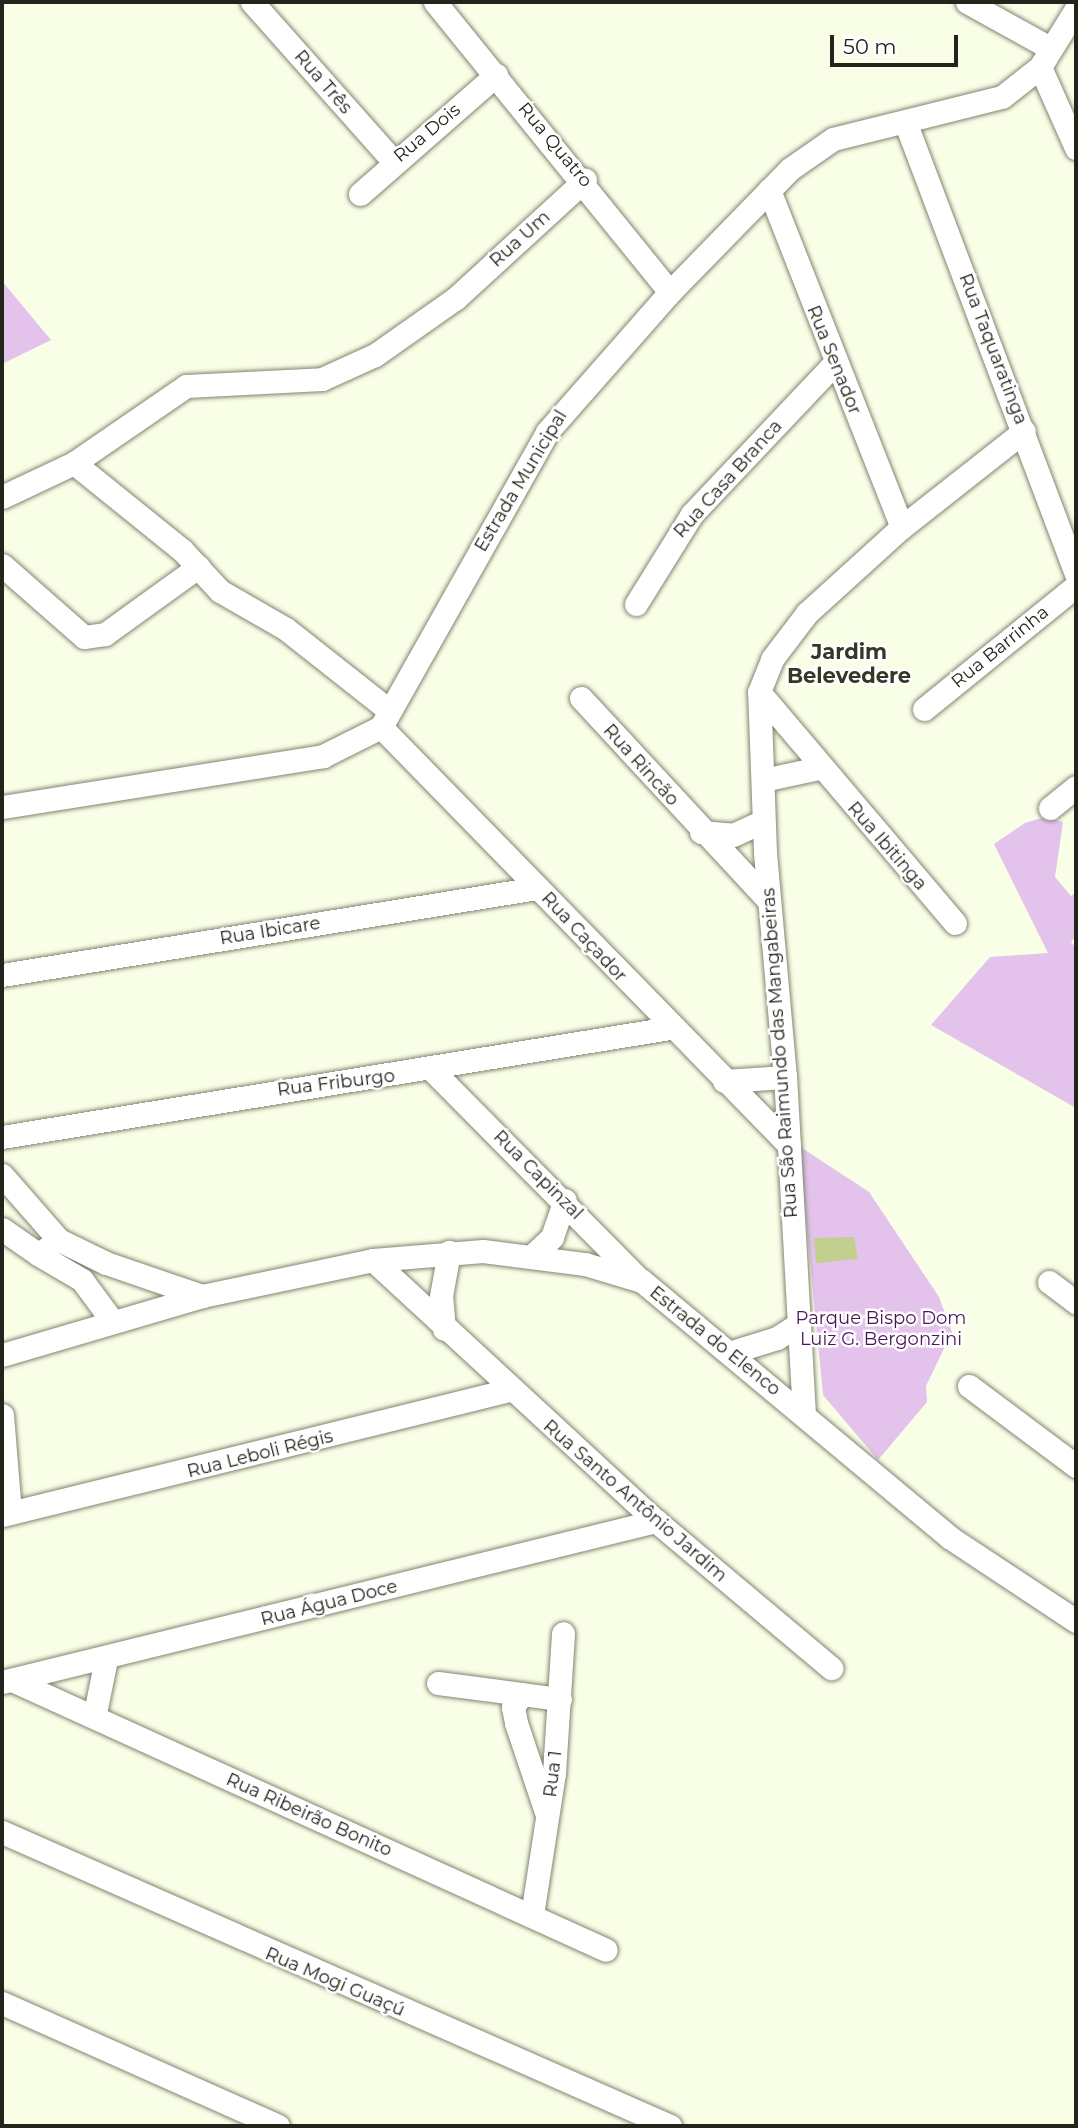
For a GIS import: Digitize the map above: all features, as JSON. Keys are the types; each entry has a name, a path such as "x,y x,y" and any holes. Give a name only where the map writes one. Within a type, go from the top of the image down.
{"street":[{"name":"Rua Três","path":"252,2 393,161"},
{"name":"Rua Quatro","path":"435,2 585,180 670,292"},
{"path":"967,2 1045,57 1076,148"},
{"name":"Estrada Municipal","path":"385,719 547,432 670,292 769,190 832,139 906,124 1002,97 1045,57 1076,9"},
{"name":"Rua Dois","path":"360,194 393,161 496,75"},
{"name":"Rua Taquaratinga","path":"906,124 1076,574"},
{"name":"Rua Um","path":"2,498 74,463 172,391 337,374 375,355 456,298 585,180"},
{"name":"Rua Senador","path":"769,190 834,364 902,527"},
{"name":"Rua Casa Branca","path":"636,604 692,514 834,364"},
{"path":"759,692 772,659 807,613 902,527 1024,431"},
{"name":"Rua Caçador","path":"74,463 198,567 220,591 286,629 385,719 537,888 670,1028 789,1145"},
{"path":"2,565 84,637 105,634 198,567"},
{"name":"Rua Barrinha","path":"925,709 1076,586"},
{"name":"Rua Ibitinga","path":"759,692 819,768 956,923"},
{"name":"Rua São Raimundo das Mangabeiras","path":"759,692 763,821 785,1077 804,1415"},
{"name":"Rua Rincão","path":"581,698 701,832 768,900"},
{"path":"2,807 323,756 385,719"},
{"path":"763,780 819,768"},
{"path":"1050,808 1076,788"},
{"path":"701,832 733,835 763,821"},
{"name":"Rua Ibicare","path":"2,975 537,888"},
{"name":"Rua Friburgo","path":"2,1138 288,1088 433,1071 670,1028"},
{"name":"Rua Capinzal","path":"433,1071 565,1200 642,1281"},
{"path":"723,1081 785,1077"},
{"path":"2,1175 59,1240 106,1263 202,1296"},
{"path":"533,1255 552,1237 565,1200"},
{"path":"2,1229 82,1280 113,1322"},
{"path":"38,1254 59,1240"},
{"path":"444,1329 441,1296 449,1252"},
{"name":"Estrada do Elenco","path":"2,1355 202,1296 373,1259 449,1252 533,1255 642,1281 732,1352 949,1537 1076,1621"},
{"name":"Rua Santo Antônio Jardim","path":"373,1259 509,1390 656,1521 831,1668"},
{"path":"1049,1282 1076,1303"},
{"path":"732,1352 777,1338 800,1323"},
{"path":"969,1386 1076,1466"},
{"name":"Rua Leboli Régis","path":"6,1514 509,1390"},
{"path":"2,1415 6,1514"},
{"name":"Rua Água Doce","path":"7,1681 106,1659 656,1521"},
{"name":"Rua 1","path":"532,1914 547,1816 560,1699 563,1633"},
{"path":"95,1713 106,1659"},
{"name":"Rua Ribeirão Bonito","path":"7,1681 95,1713 236,1783 532,1914 606,1950"},
{"path":"438,1683 560,1699"},
{"path":"522,1694 513,1707 516,1723 547,1816"},
{"name":"Rua Mogi Guaçú","path":"2,1832 670,2126"},
{"path":"2,2003 278,2126"}],"green space":[{"path":"2,281 51,340 2,364"},
{"path":"1045,817 1063,822 1055,877 1071,896 1076,892 1076,936 1071,942 1076,948 1076,1108 931,1025 990,957 1048,953 994,844 1025,823"},
{"name":"Parque Bispo Dom Luiz G. Bergonzini","path":"799,1146 869,1192 939,1297 952,1332 926,1386 927,1402 878,1460 823,1395"}],"building":[{"path":"854,1237 858,1259 816,1263 814,1238"}],"district":[{"name":"Jardim Belevedere","path":"849,664"}]}
